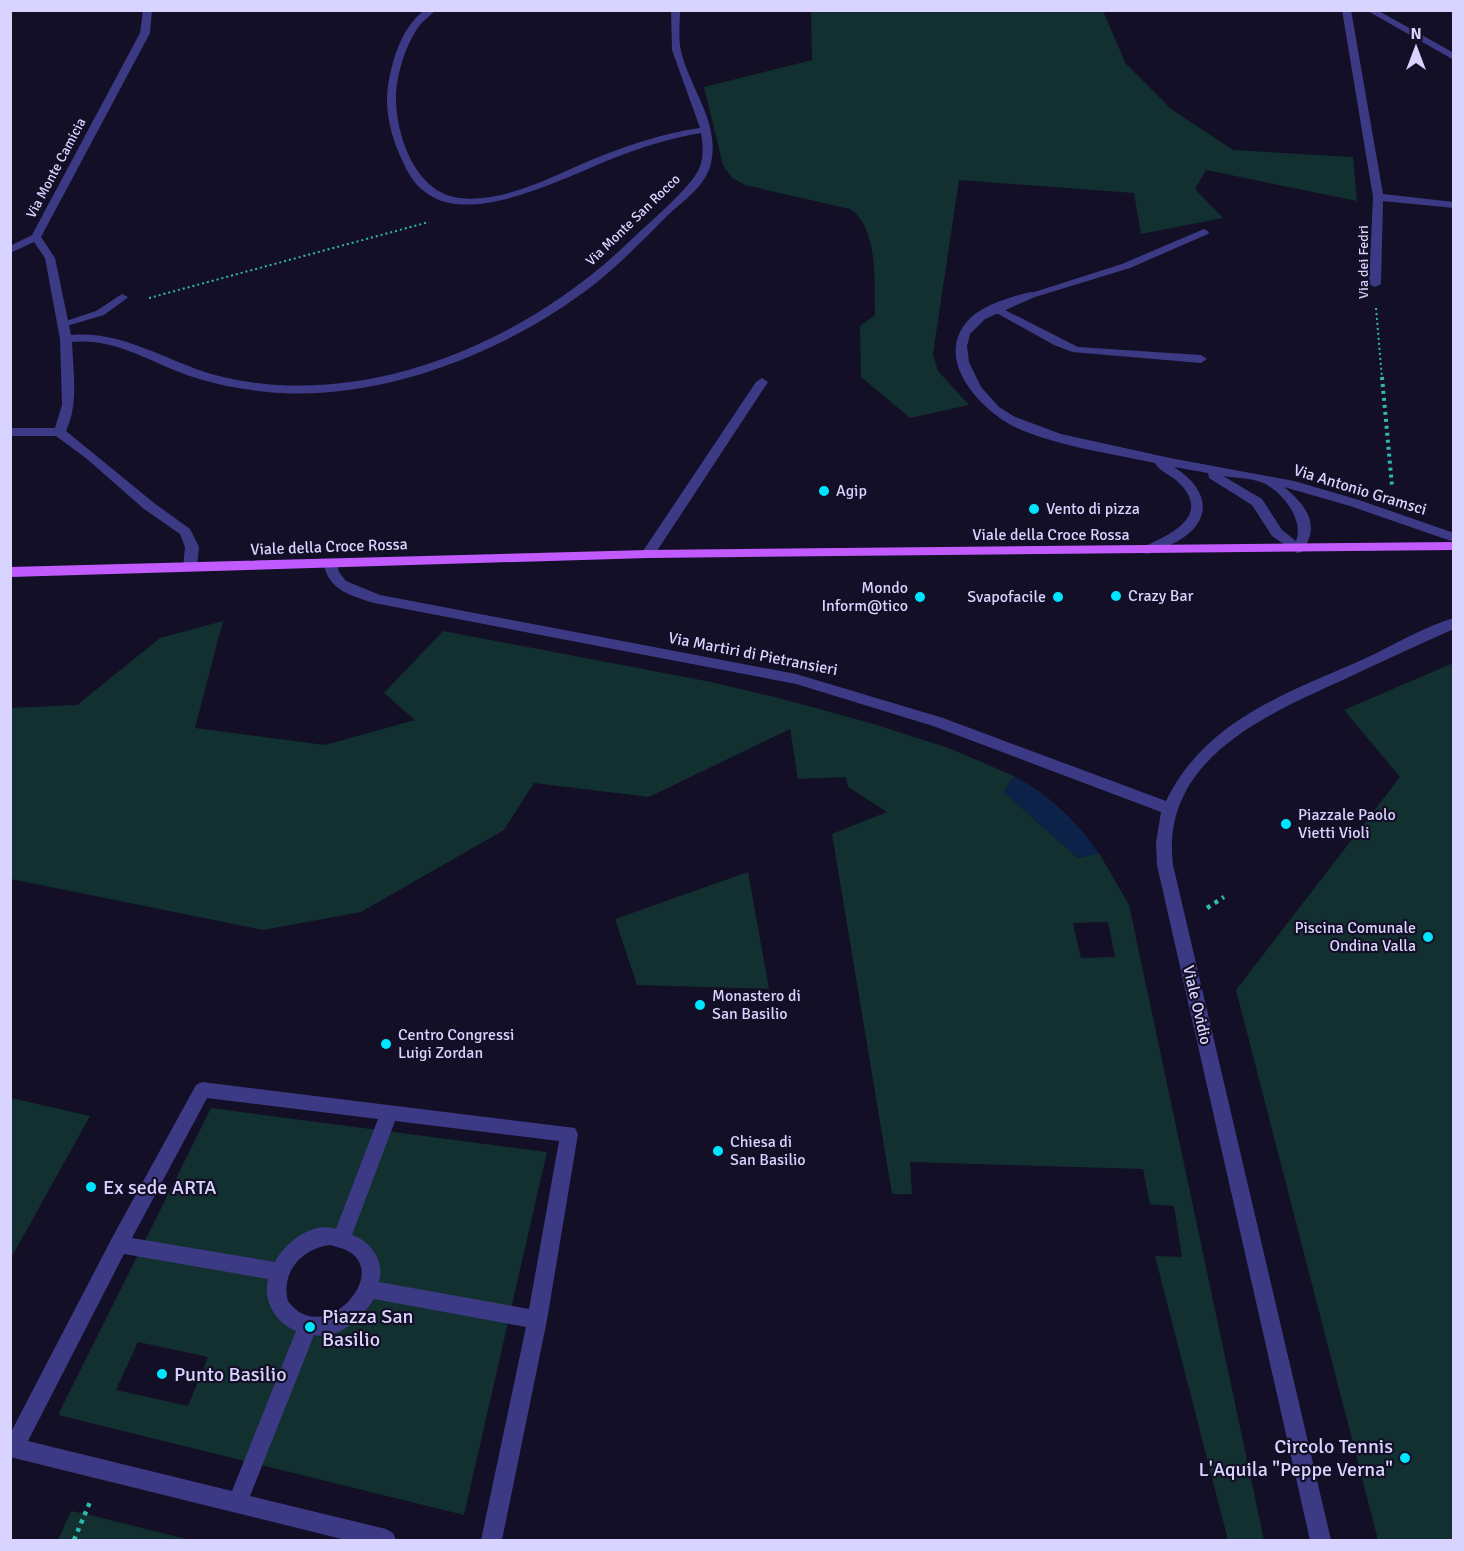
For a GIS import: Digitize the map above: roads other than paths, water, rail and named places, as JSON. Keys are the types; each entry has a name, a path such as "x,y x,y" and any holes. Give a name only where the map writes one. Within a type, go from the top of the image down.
{"main road":[{"name":"Viale della Croce Rossa","path":"10,572 648,554 1454,546"}],"street":[{"name":"Via Monte Camicia","path":"59,432 65,420 68,405 66,339 50,258 36,237 141,42 147,25 148,10"},
{"name":"Via Monte San Rocco","path":"66,339 88,337 114,341 215,380 275,389 322,390 398,376 462,353 507,333 562,301 599,275 642,236 700,176 707,156 705,130 698,105 678,56 675,37 676,10"},
{"name":"Via dei Fedri","path":"1346,10 1378,197 1375,284"},
{"path":"1370,10 1454,57"},
{"path":"430,11 417,21 410,31 391,90 392,109 406,163 424,189 442,199 460,202 491,199 520,191 621,153 685,133 705,130"},
{"path":"1378,197 1454,206"},
{"name":"Via Antonio Gramsci","path":"1204,232 1126,266 1031,295 997,309 970,324 961,339 964,364 970,378 987,403 1004,417 1027,429 1147,457 1294,486 1395,516 1454,538"},
{"path":"10,250 36,237"},
{"path":"63,324 88,318 105,310 122,297"},
{"path":"997,309 1058,343 1076,350 1201,359"},
{"path":"648,554 762,382"},
{"path":"10,432 59,432 185,532 192,547 190,568"},
{"name":"Via Antonio Gramsci","path":"1147,457 1174,472 1188,484 1196,496 1198,510 1194,522 1183,533 1148,550"},
{"name":"Via Antonio Gramsci","path":"1194,467 1229,483 1257,502 1276,533 1298,549 1305,538 1306,531 1299,511 1284,493 1256,477"},
{"name":"Via Martiri di Pietransieri","path":"331,564 333,576 338,582 346,588 379,600 796,679 856,694 955,726 1169,809"},
{"name":"Viale Ovidio","path":"1321,1540 1164,865 1163,834 1169,809 1192,768 1205,753 1245,721 1454,623"},
{"path":"386,1540 12,1448 202,1090 569,1134 537,1320 492,1540"},
{"path":"342,1238 388,1114"},
{"path":"330,1236 342,1238 354,1242 364,1251 371,1269 369,1289 362,1302 351,1314 337,1322 308,1325 296,1322 280,1306 276,1284 279,1272 289,1256 304,1243 330,1236"},
{"path":"119,1244 279,1272"},
{"path":"369,1289 537,1320"},
{"path":"237,1504 308,1325"}],"water":[{"path":"1014,776 1040,792 1061,810 1099,853 1078,858 1004,792"}],"place":[{"name":"Agip","path":"824,491"},
{"name":"Vento di pizza","path":"1034,509"},
{"name":"Crazy Bar","path":"1116,596"},
{"name":"Mondo Inform@tico","path":"920,597"},
{"name":"Svapofacile","path":"1058,597"},
{"name":"Piazzale Paolo Vietti Violi","path":"1286,824"},
{"name":"Piscina Comunale Ondina Valla","path":"1428,937"},
{"name":"Monastero di San Basilio","path":"700,1005"},
{"name":"Centro Congressi Luigi Zordan","path":"386,1044"},
{"name":"Chiesa di San Basilio","path":"718,1151"},
{"name":"Ex sede ARTA","path":"91,1187"},
{"name":"Piazza San Basilio","path":"310,1327"},
{"name":"Punto Basilio","path":"162,1374"},
{"name":"Circolo Tennis L'Aquila \"Peppe Verna\"","path":"1405,1458"}]}
